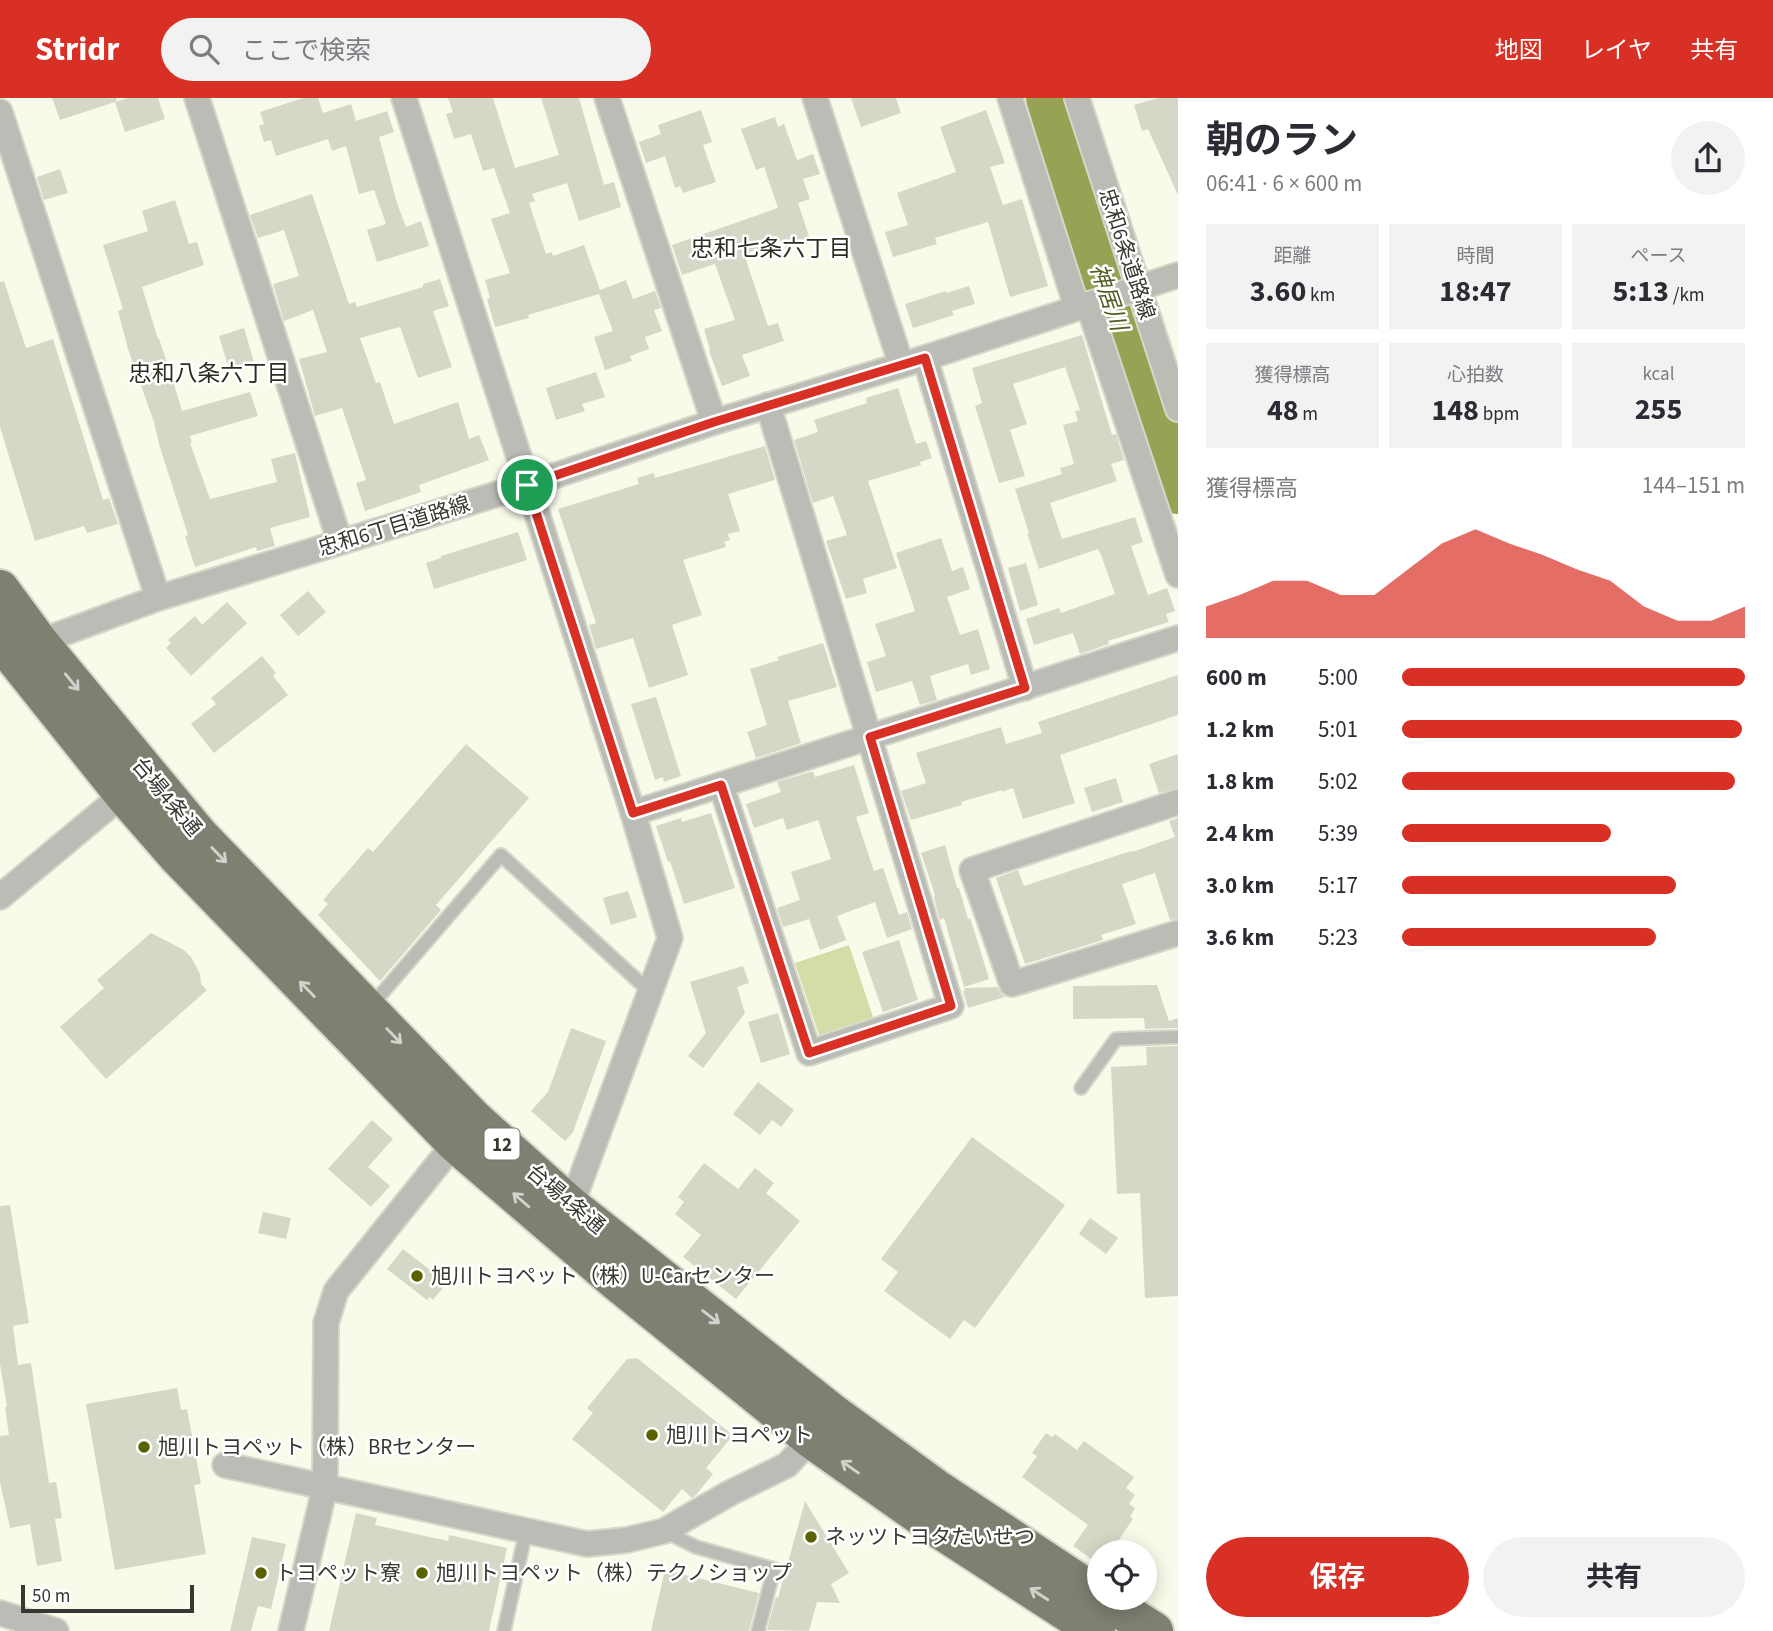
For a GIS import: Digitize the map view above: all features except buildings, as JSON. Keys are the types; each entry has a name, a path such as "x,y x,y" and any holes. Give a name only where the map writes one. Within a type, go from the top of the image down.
{"highway":[{"name":"台場4条通","path":"0,589 18,647 135,784 199,835 357,1020 465,1131 566,1220 820,1425 937,1489 1087,1594"},
{"name":"台場4条通","path":"1112,1610 1154,1631"}],"street":[{"path":"197,98 340,542"},
{"path":"404,98 633,813 670,938 566,1220"},
{"path":"607,98 714,422"},
{"path":"816,98 913,361 1025,688"},
{"path":"1010,98 1104,299 1178,575"},
{"name":"忠和6条道路線","path":"1077,98 1104,299 1178,409"},
{"path":"0,112 158,598"},
{"name":"忠和6丁目道路線","path":"18,647 158,598 527,485 714,422 1178,275"},
{"path":"721,785 809,1053 951,1006 768,405"},
{"path":"633,813 1178,638"},
{"path":"0,897 135,784"},
{"path":"1178,802 972,870 1012,984 1178,933"},
{"path":"291,1631 326,1488 326,1323 336,1291 465,1131"},
{"path":"225,1465 587,1544 626,1540 664,1531 730,1493 787,1465 820,1425"},
{"path":"1,1606 56,1631"}],"lane":[{"path":"357,1020 502,855 650,992"},
{"path":"1081,1087 1116,1039 1178,1037"},
{"path":"504,1631 526,1531"},
{"path":"664,1531 696,1547 774,1569 758,1631"}],"green space":[{"path":"849,945 873,1017 819,1035 795,963"}],"waterway":[{"name":"神居川","path":"1047,98 1099,270 1154,417 1178,493"}],"place":[{"name":"旭川トヨペット（株）U-Carセンター","path":"417,1276"},
{"name":"旭川トヨペット","path":"652,1435"},
{"name":"旭川トヨペット（株）BRセンター","path":"144,1447"},
{"name":"ネッツトヨタたいせつ","path":"811,1537"},
{"name":"トヨペット寮","path":"261,1573"},
{"name":"旭川トヨペット（株）テクノショップ","path":"422,1573"}],"district":[{"name":"忠和七条六丁目","path":"771,248"},
{"name":"忠和八条六丁目","path":"209,373"}],"route":[{"path":"925,358 1025,688 870,737 951,1006 809,1053 721,785 633,813 527,485 714,422 925,358"}]}
